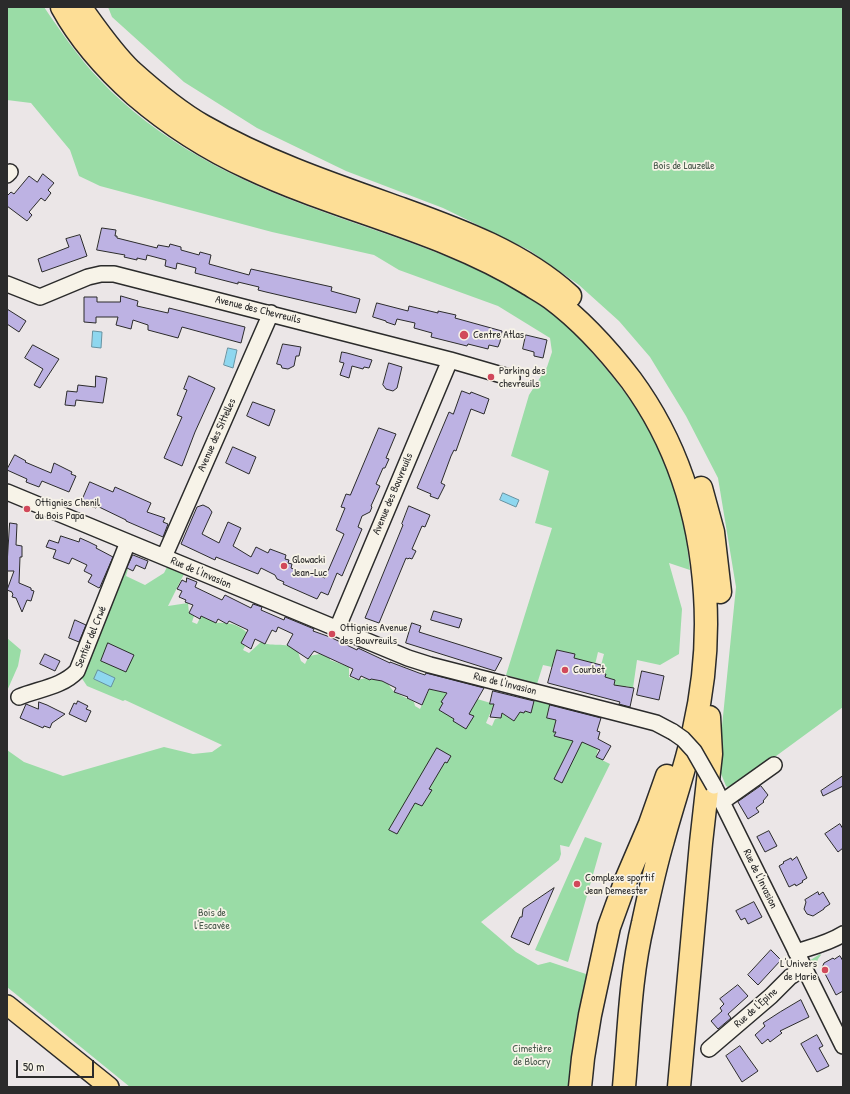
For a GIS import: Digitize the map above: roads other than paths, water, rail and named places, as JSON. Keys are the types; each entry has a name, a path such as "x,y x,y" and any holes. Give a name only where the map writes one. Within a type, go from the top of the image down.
{"highway":[{"path":"62,7 82,38 100,60 123,84 154,112 195,140 249,168 305,191 426,234 474,254 512,274 551,298 592,334 624,370 644,398 663,431 679,466 698,536 705,595 706,643 703,678 694,731 662,844 641,929 633,977 624,1087"},
{"path":"80,7 130,70 164,99 202,126 253,153 308,175 427,218 481,240 522,261 560,286 600,322 633,358 657,391 677,426 692,460 704,496 713,532 719,573 721,612 720,646 709,717 653,934 646,978 637,1087"},
{"path":"580,1087 582,1058 609,927 626,880 650,824 691,697 699,655 705,595"},
{"path":"679,1087 701,843 711,754 709,717"}],"main road":[{"path":"7,1005 109,1087"}],"street":[{"name":"Avenue des Chevreuils","path":"7,284 40,297 88,277 101,274 114,274 271,313 450,360 512,378"},
{"name":"Avenue des Sittelles","path":"164,557 271,313"},
{"name":"Avenue des Bouvreuils","path":"336,629 450,360"},
{"name":"Rue de l'Invasion","path":"7,492 408,658 430,665 633,716 656,723 673,732 683,739 694,751 714,786 843,1046"},
{"name":"Sentier del Crwé","path":"19,697 62,682 71,677 77,671 128,542"},
{"path":"722,802 774,765"},
{"path":"796,952 836,938 843,934"},
{"name":"Rue de l'Epine","path":"709,1049 771,996 790,977 804,968"}],"water":[{"path":"93,331 102,332 101,348 92,347"},
{"path":"228,348 237,350 233,368 224,365"},
{"path":"503,493 519,500 516,507 500,500"},
{"path":"98,670 115,678 111,687 94,679"}],"place":[{"name":"Centre Atlas","path":"464,335"},
{"name":"Parking des chevreuils","path":"491,377"},
{"name":"Ottignies Chenil du Bois Papa","path":"27,509"},
{"name":"Glowacki Jean-Luc","path":"284,566"},
{"name":"Ottignies Avenue des Bouvreuils","path":"332,634"},
{"name":"Courbet","path":"565,670"},
{"name":"Complexe sportif Jean Demeester","path":"577,884"},
{"name":"L'Univers de Marie","path":"825,970"}],"park label":[{"name":"Bois de Lauzelle","path":"684,166"},
{"name":"Bois de l'Escavée","path":"212,919"},
{"name":"Cimetière de Blocry","path":"532,1055"}]}
